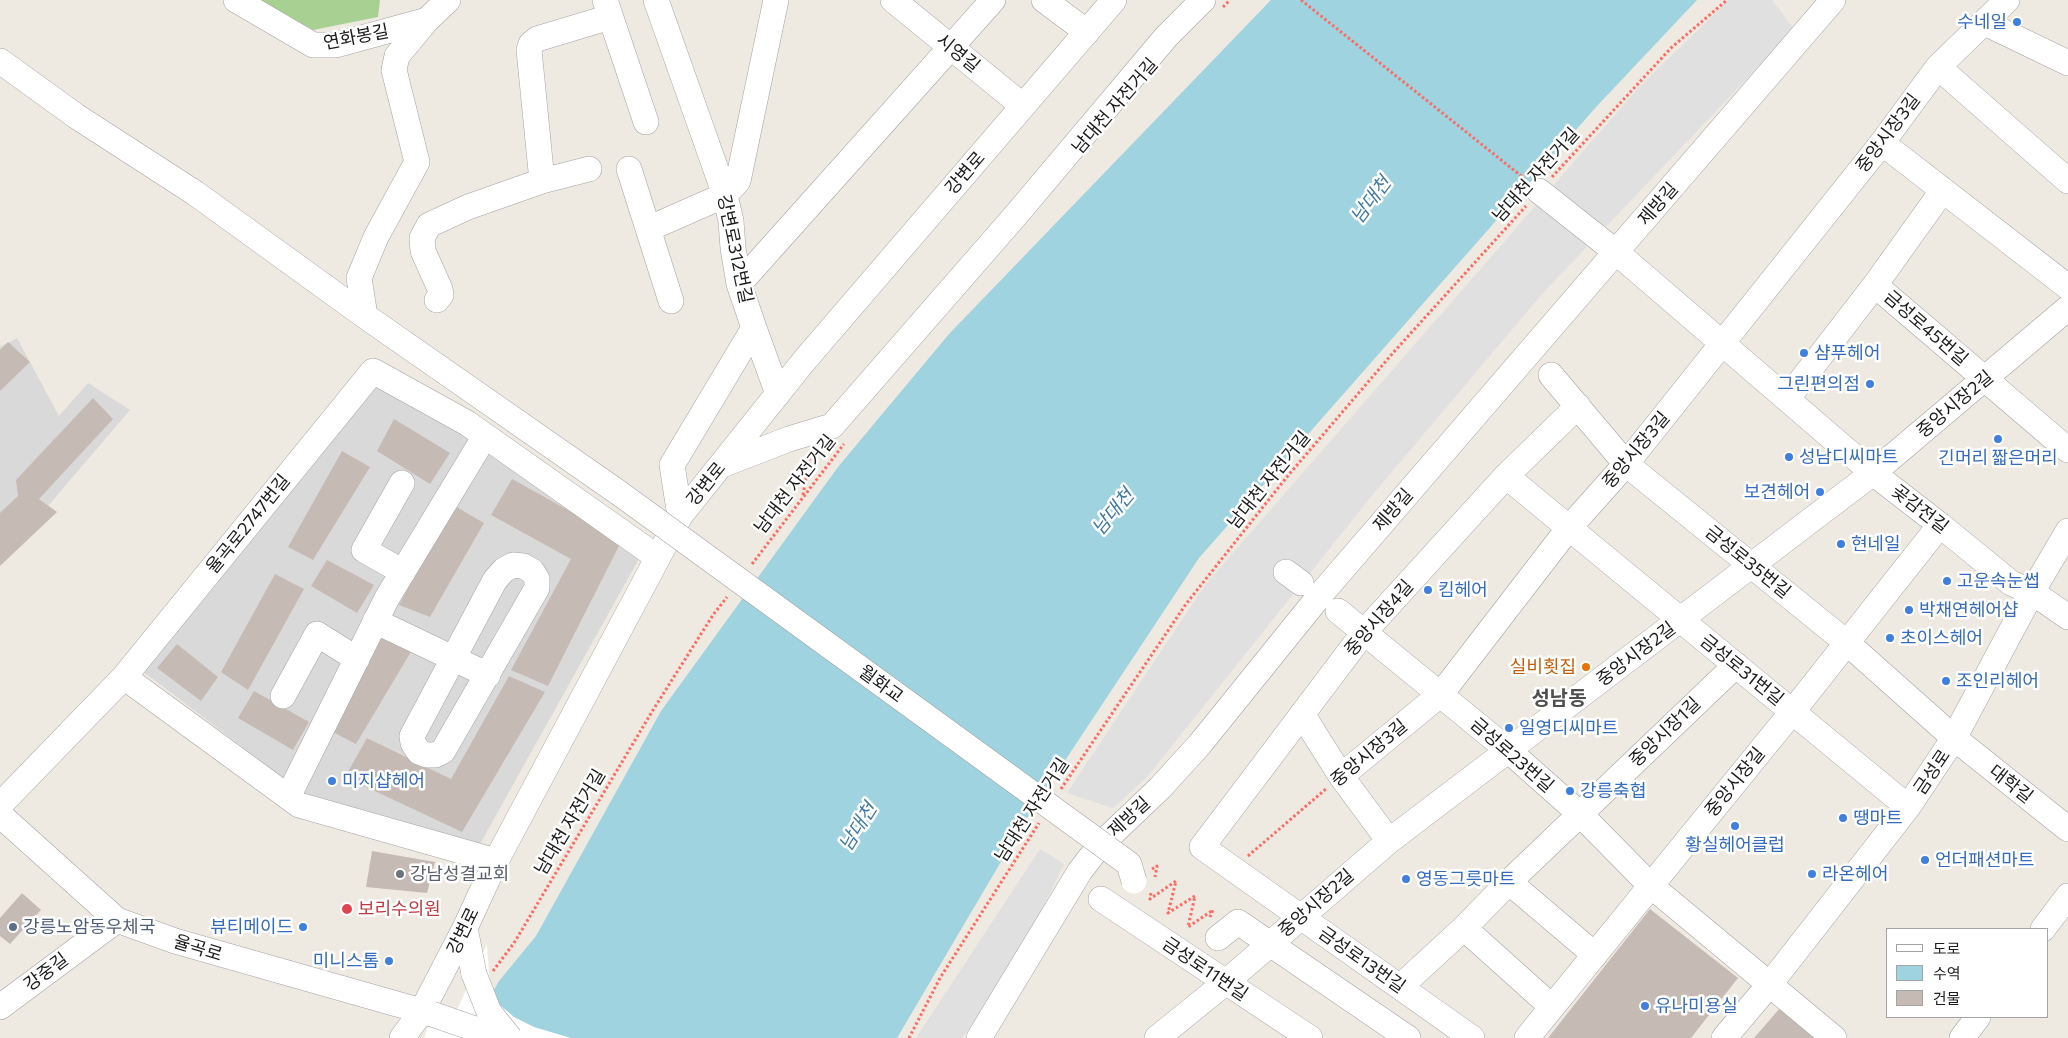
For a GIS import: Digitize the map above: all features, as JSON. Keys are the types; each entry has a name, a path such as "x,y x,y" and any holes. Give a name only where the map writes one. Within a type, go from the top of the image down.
{"street":[{"name":"연화봉길","path":"236,0 313,45 336,45 427,20 448,0"},
{"name":"강변로312번길","path":"656,0 725,195 731,221 733,248 740,284 754,328 672,465 680,516"},
{"path":"648,229 725,195 735,186 740,174 776,0"},
{"name":"시영길","path":"893,0 1023,106"},
{"path":"740,284 993,0"},
{"path":"1044,0 1087,32"},
{"name":"강변로","path":"402,1038 427,1013 496,861 680,516 804,361 1114,0"},
{"name":"제방길","path":"979,1038 1080,871 1100,845 1160,788 1200,744 1321,594 1833,0"},
{"name":"중앙시장3길","path":"1341,776 1441,694 1568,529 1626,464 1882,143 1938,66 2007,0"},
{"path":"720,466 832,426 1016,215 1166,37 1211,6"},
{"path":"542,181 529,50 531,44 538,39 607,8 646,122"},
{"path":"366,316 358,278 376,237 417,162 394,70 395,63 397,56 427,20"},
{"path":"1985,23 2068,63"},
{"name":"월화교","path":"0,62 76,116 195,193 366,316 619,493 1129,864 1146,885"},
{"path":"1938,66 2068,181"},
{"path":"1882,143 2068,287"},
{"path":"437,300 440,288 423,251 422,238 429,225 468,207 542,181 589,169"},
{"path":"629,169 671,301"},
{"path":"1787,398 1875,285 1943,190"},
{"name":"곶감전길","path":"1539,191 1616,252 1874,473 2011,583 2032,592 2068,617"},
{"name":"금성로45번길","path":"1875,285 2068,450"},
{"name":"중앙시장2길","path":"1157,1038 1389,841 1874,473 2068,308"},
{"path":"754,328 778,394"},
{"name":"율곡로2747번길","path":"0,805 124,677 373,371 467,423 485,436"},
{"name":"금성로35번길","path":"1551,375 1626,464 1752,564 1846,642 1954,738"},
{"name":"중앙시장4길","path":"1202,848 1365,631 1506,476 1578,406"},
{"path":"288,796 376,621 403,572 485,436 657,557"},
{"name":"금성로31번길","path":"1506,476 1568,529 1682,620 1908,807"},
{"path":"402,483 364,550 403,572"},
{"name":"중앙시장길","path":"1527,1038 1793,711 1940,525"},
{"name":"금성로","path":"1724,1038 1770,984 1908,807 1954,738 2032,592 2068,531"},
{"path":"513,565 523,566 532,571 537,579 537,588 488,675 443,751 435,755 419,752 413,744 412,736 495,580 504,570 513,565"},
{"name":"금성로23번길","path":"1338,611 1365,631 1508,750 1580,814 1650,885 1834,1038"},
{"path":"376,621 488,675"},
{"path":"283,696 317,634 357,659"},
{"name":"중앙시장1길","path":"1400,987 1464,928 1509,882 1736,665"},
{"path":"124,677 299,805 496,861"},
{"path":"1302,714 1341,776 1389,841"},
{"name":"대학길","path":"1954,738 2068,829"},
{"name":"율곡로","path":"0,815 117,920 174,941 427,1013 501,1038"},
{"name":"금성로13번길","path":"1202,848 1472,1038"},
{"path":"1509,882 1595,954"},
{"path":"2044,928 2068,896"},
{"name":"금성로11번길","path":"1100,899 1310,1038"},
{"name":"강중길","path":"0,1007 117,920"},
{"path":"1214,928 1238,922 1408,1038"},
{"path":"465,928 482,974 489,1012 510,1038"},
{"path":"1464,928 1552,1007"},
{"path":"1962,1038 1977,1018"}],"path":[{"path":"1211,6 1230,0"},
{"path":"1301,0 1539,191"},
{"name":"남대천 자전거길","path":"1060,790 1186,604 1286,478 1386,361 1539,191 1671,48 1726,0"},
{"path":"803,496 815,431"},
{"name":"남대천 자전거길","path":"749,568 844,443"},
{"name":"남대천 자전거길","path":"482,974 514,943 653,710 713,616 731,592"},
{"name":"중앙시장3길","path":"1232,869 1341,776"},
{"name":"남대천 자전거길","path":"909,1038 940,978 1039,822"},
{"path":"1146,885 1157,866 1146,885 1150,899 1176,881 1168,913 1194,896 1188,927 1213,910 1214,928"}],"shaded area":[{"path":"1729,0 1772,0 1794,29 1542,294 1374,493 1147,777 1113,808 1067,793 1205,585 1640,86"},
{"path":"17,338 59,416 88,383 130,410 0,562 0,347"},
{"path":"378,382 462,429 640,557 480,844 308,797 136,666"},
{"path":"1040,849 1064,864 1018,959 962,1038 916,1038"}],"green space":[{"path":"258,0 380,0 378,17 313,30"}],"water":[{"name":"남대천","path":"1271,0 1697,0 1597,106 1199,558 1025,821 897,1038 477,1038 491,995 499,981 536,936 661,711 838,467 949,334"}],"pier":[{"path":"487,944 490,989 500,1005 514,1017 534,1027 571,1038 424,1038 435,1004 456,1012"}],"building":[{"path":"8,342 30,362 0,391 0,350"},
{"path":"93,398 113,419 39,499 57,512 0,566 0,513 18,496 16,480"},
{"path":"394,419 450,453 430,484 377,451"},
{"path":"342,451 370,467 313,560 288,547"},
{"path":"512,479 622,540 548,686 511,670 571,559 491,515"},
{"path":"453,505 484,523 430,617 399,605"},
{"path":"327,560 374,585 357,613 311,586"},
{"path":"275,574 304,589 248,690 221,672"},
{"path":"384,634 412,650 356,744 331,731"},
{"path":"177,644 218,677 201,701 157,668"},
{"path":"509,676 545,692 462,832 345,777 367,738 451,779"},
{"path":"254,691 309,722 293,750 238,718"},
{"name":"강남성결교회","path":"372,851 435,862 427,893 366,887"},
{"name":"강릉노암동우체국","path":"22,893 41,910 10,944 0,936 0,918"},
{"path":"1650,909 1738,978 1691,1038 1548,1038"},
{"path":"1781,1007 1817,1038 1754,1038"}],"place":[{"name":"수네일","path":"2017,22"},
{"name":"샴푸헤어","path":"1804,353"},
{"name":"그린편의점","path":"1870,384"},
{"name":"긴머리 짧은머리","path":"1998,439"},
{"name":"성남디씨마트","path":"1789,457"},
{"name":"보견헤어","path":"1820,492"},
{"name":"현네일","path":"1841,544"},
{"name":"고운속눈썹","path":"1947,581"},
{"name":"킴헤어","path":"1428,590"},
{"name":"박채연헤어샵","path":"1909,610"},
{"name":"초이스헤어","path":"1890,638"},
{"name":"실비횟집","path":"1586,667"},
{"name":"조인리헤어","path":"1946,681"},
{"name":"일영디씨마트","path":"1509,728"},
{"name":"미지샵헤어","path":"332,781"},
{"name":"강릉축협","path":"1570,791"},
{"name":"땡마트","path":"1843,818"},
{"name":"황실헤어클럽","path":"1735,826"},
{"name":"언더패션마트","path":"1925,860"},
{"name":"강남성결교회","path":"400,874"},
{"name":"라온헤어","path":"1812,874"},
{"name":"영동그릇마트","path":"1406,879"},
{"name":"보리수의원","path":"347,909"},
{"name":"강릉노암동우체국","path":"13,927"},
{"name":"뷰티메이드","path":"303,927"},
{"name":"미니스톰","path":"389,961"},
{"name":"유나미용실","path":"1645,1006"}],"district":[{"name":"성남동","path":"1559,698"}]}
